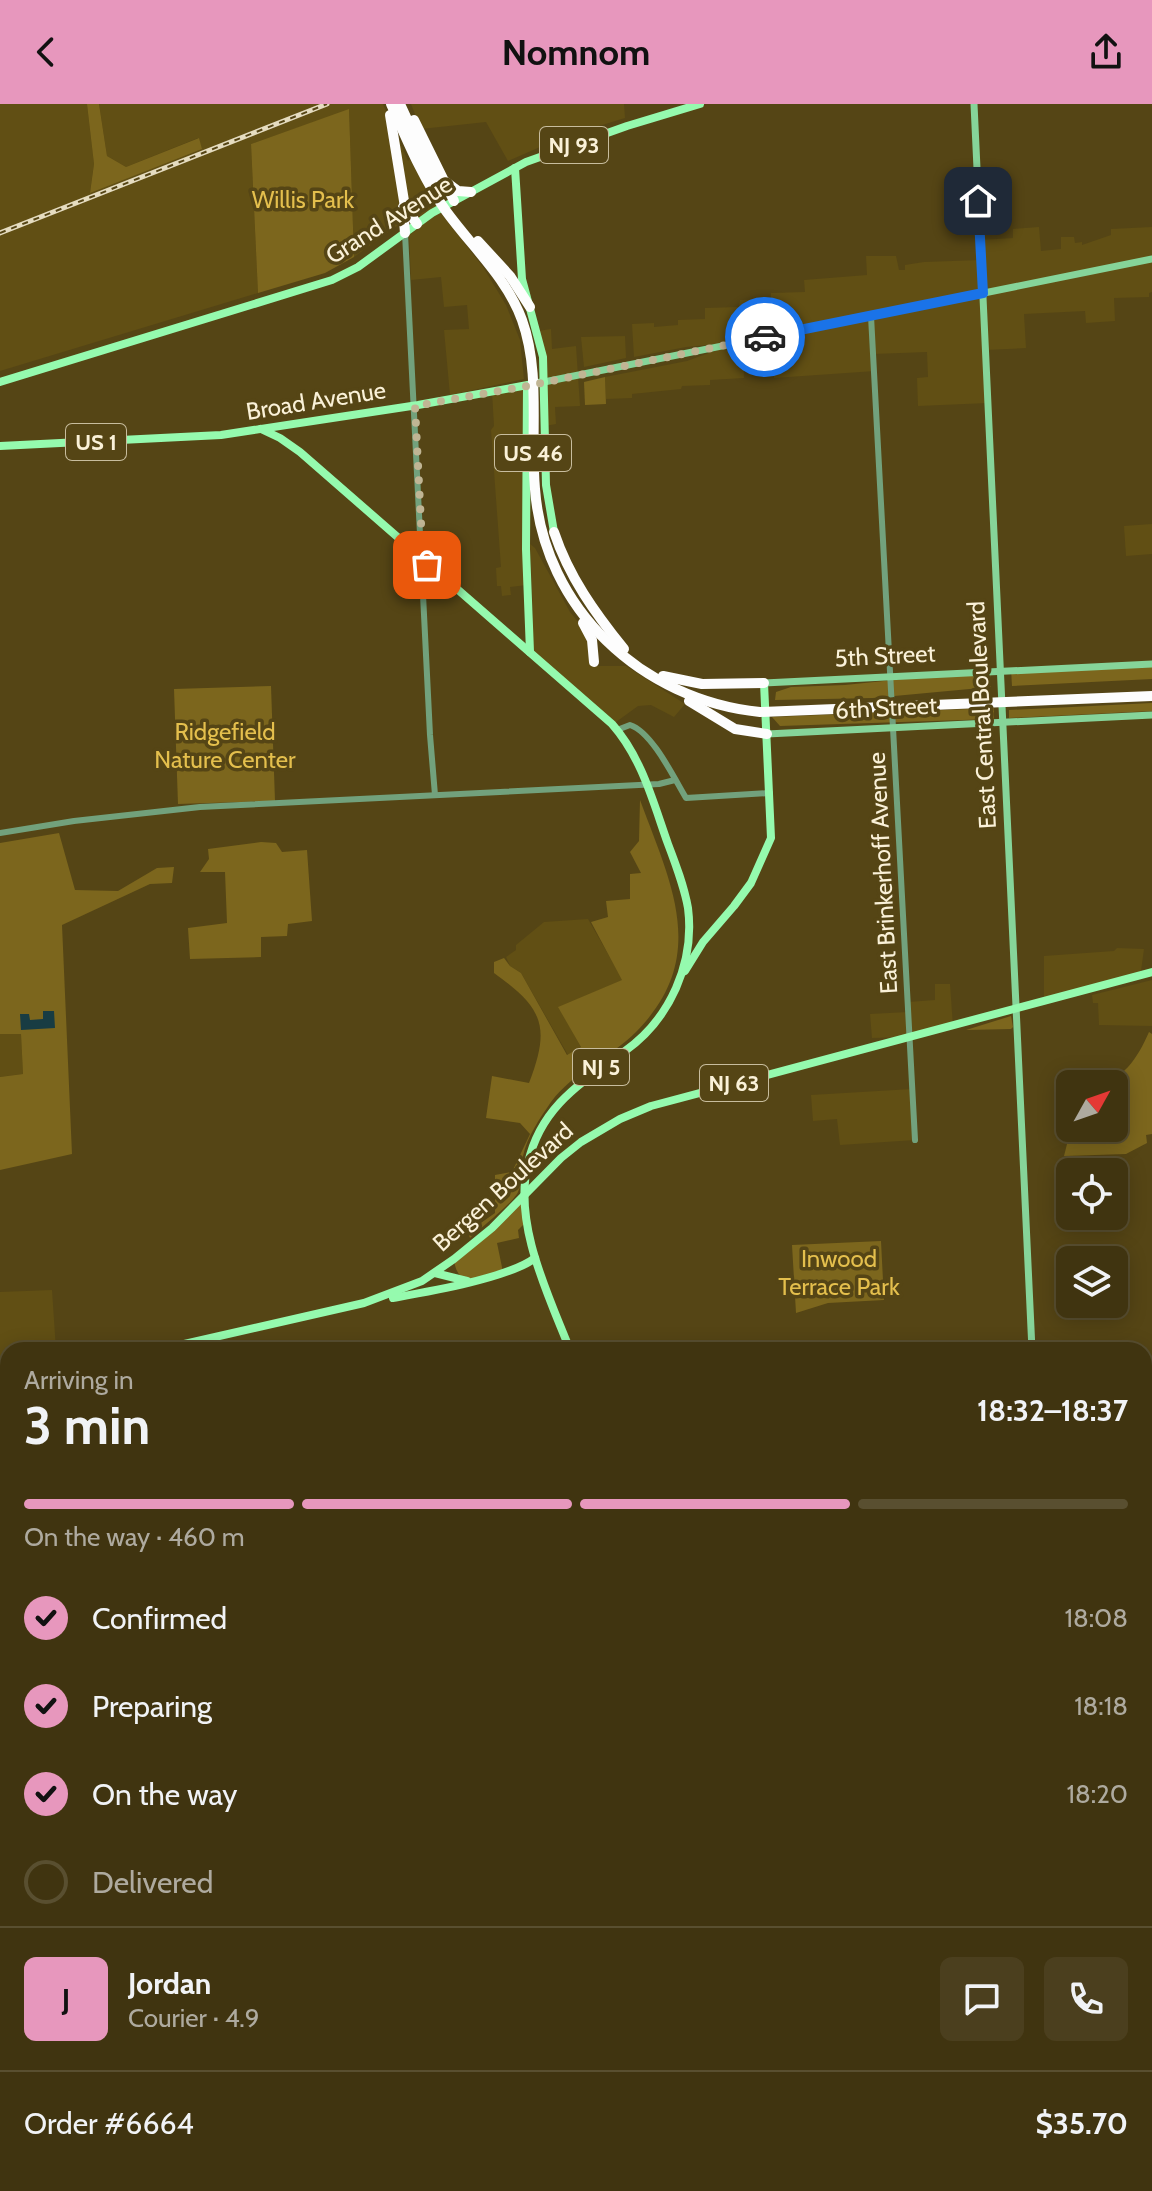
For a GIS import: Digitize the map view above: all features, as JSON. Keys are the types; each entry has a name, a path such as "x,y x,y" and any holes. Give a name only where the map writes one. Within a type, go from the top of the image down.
{"highway":[{"path":"389,104 405,207 417,224"},
{"name":"US 46","path":"389,104 451,207 509,293 527,338 532,370 535,492 540,525 550,556 564,586 582,613 632,665"},
{"name":"US 46","path":"403,104 442,191"},
{"path":"402,177 405,233"},
{"path":"451,207 442,191 471,192"},
{"path":"477,245 510,276 530,307"},
{"path":"477,245 519,328 528,386"},
{"name":"US 46","path":"477,245 516,294 533,339 538,372 540,486 544,519 554,550 567,580 584,607 624,649"},
{"path":"528,477 532,514 544,556 558,587 592,640 594,662"},
{"path":"554,532 564,560 624,649 663,676 711,696 765,709"},
{"path":"583,623 610,651 731,728 746,733 767,734"},
{"path":"663,676 698,684 764,683"},
{"path":"671,688 725,707 765,709 1147,693"}],"main road":[{"name":"Grand Avenue","path":"0,382 323,284 358,267 417,224 515,168 554,151 700,104"},
{"name":"East Central Boulevard","path":"974,104 1032,1342"},
{"path":"515,168 522,279 540,342 546,485 554,532"},
{"name":"Broad Avenue","path":"0,446 199,437 415,406 528,386 1152,259"},
{"path":"528,386 526,499 530,652"},
{"name":"NJ 5","path":"261,429 295,448 617,730 634,754 643,775 680,878 687,907 689,937 681,975 669,1003 647,1032 626,1051 580,1082 554,1108 535,1140 527,1166 527,1221 535,1258 567,1342"},
{"name":"5th Street","path":"764,683 1152,664"},
{"path":"681,975 703,942 742,896 761,864 771,838 764,683"},
{"name":"6th Street","path":"767,734 1152,715"},
{"name":"Bergen Boulevard","path":"364,1303 410,1287 435,1273 492,1228 581,1142 629,1115 674,1098 1152,972"},
{"path":"847,1040 849,1053"},
{"name":"Bergen Boulevard","path":"193,1342 364,1303 439,1290 465,1280 523,1266 535,1258"},
{"path":"454,1259 458,1274 465,1280"},
{"path":"439,1290 435,1273 465,1280"}],"street":[{"path":"405,233 435,795"},
{"name":"East Brinkerhoff Avenue","path":"871,316 915,1140"},
{"path":"617,730 627,725 638,727 664,760 686,798 770,793"},
{"path":"0,833 65,822 200,807 659,784 675,780"}],"shaded area":[{"path":"0,104 87,104 94,164 90,192 202,149 198,138 126,167 107,156 99,104 383,104 408,161 410,159 441,213 483,267 506,305 520,340 524,379 450,395 444,330 469,329 467,305 444,307 441,277 411,280 409,235 420,227 408,210 404,221 354,257 349,110 251,144 258,293 0,371"},
{"path":"411,104 624,104 625,118 563,137 508,161 486,122 421,129"},
{"path":"1039,227 1041,251 1061,249 1061,237 1074,237 1075,243 1082,242 1082,245 1111,235 1111,229 1152,227 1152,292 1149,297 1114,298 1115,321 1086,323 1085,311 1024,314 1026,348 986,350 988,403 918,406 917,378 928,377 927,352 874,354 875,371 774,378 770,337 743,341 744,378 710,380 710,385 682,386 681,389 632,394 632,398 606,399 605,377 687,361 739,342 686,347 634,357 632,324 654,323 654,327 678,325 678,320 705,319 705,308 739,307 740,300 771,299 771,293 805,292 804,280 867,275 866,256 896,256 899,270 905,270 905,265 924,262 981,260 980,240 1013,238 1013,229"},
{"path":"551,329 552,349 576,346 580,406 555,407 556,424 545,426 538,331"},
{"path":"625,336 626,358 584,367 581,337"},
{"path":"527,386 527,585 510,587 511,595 502,596 501,586 497,586 496,568 501,567 491,430 494,426 492,392"},
{"path":"1152,524 1152,554 1126,556 1124,526"},
{"path":"530,544 570,612 588,634 591,666 626,666 685,704 674,717 651,705 638,706 616,722 531,650"},
{"path":"588,919 623,980 559,1007 581,1047 568,1055 521,973 510,966 506,957 544,922"},
{"path":"1117,948 1144,949 1141,971 1044,1002 1044,956 1114,951"},
{"path":"1152,980 1152,1026 1099,1025 1098,1003 1093,1003 1092,995"},
{"path":"935,984 950,984 953,1026 909,1037 872,1038 870,1014 908,1012 908,1002 935,1000"},
{"path":"21,1033 23,1074 0,1077 0,1034"},
{"path":"912,1089 915,1140 840,1145 837,1119 813,1121 811,1095"},
{"path":"52,1290 55,1342 0,1342 0,1292"}],"green space":[{"path":"87,104 99,104 107,156 126,167 199,138 202,149 90,193 94,164"},
{"name":"Willis Park","path":"349,109 354,257 325,273 258,293 251,144"},
{"path":"605,377 606,404 585,405 584,382"},
{"path":"1152,664 1152,679 1012,686 1011,669"},
{"path":"990,670 991,687 873,698 775,700 776,692 791,687 845,685"},
{"name":"Ridgefield Nature Center","path":"271,686 275,801 178,804 174,689"},
{"path":"1152,703 1152,711 1009,718 1009,710"},
{"path":"994,708 994,719 780,726 772,717"},
{"path":"640,800 672,891 678,948 672,976 659,1004 636,1032 570,1082 551,1102 525,1149 518,1192 470,1238 467,1230 495,1213 495,1175 512,1172 530,1134 520,1123 486,1118 492,1076 529,1083 540,1047 541,1032 532,1008 494,973 494,962 504,958 521,973 567,1055 581,1047 558,1007 622,980 591,922 608,917 606,901 630,899 630,874 641,873 630,852 639,841"},
{"path":"59,833 75,890 118,891 157,868 174,867 172,883 150,884 62,925 72,1154 0,1170 0,1077 23,1074 21,1034 0,1034 0,843"},
{"path":"276,843 282,852 307,850 312,921 288,924 287,936 261,937 261,957 190,959 188,928 227,923 225,872 200,872 209,859 208,849"},
{"path":"1011,1016 1011,1029 966,1030"},
{"path":"1149,1032 1152,1034 1152,1134 1146,1135 1147,1143 1126,1154 1064,1156 1068,1142 1128,1142 1128,1070 1125,1070"},
{"path":"526,1194 527,1221 518,1230 519,1238 497,1243 503,1272 467,1281 464,1279 454,1259"},
{"name":"Inwood Terrace Park","path":"881,1241 884,1300 828,1303 796,1313 792,1245"}],"water":[{"path":"43,1011 54,1011 55,1028 21,1030 20,1014 29,1014 30,1020 43,1019"}],"railway":[{"path":"0,233 327,104"}],"way so far":[{"path":"427,565 423,561 415,406 765,337"}],"route":[{"path":"765,337 983,293 978,201"}]}
